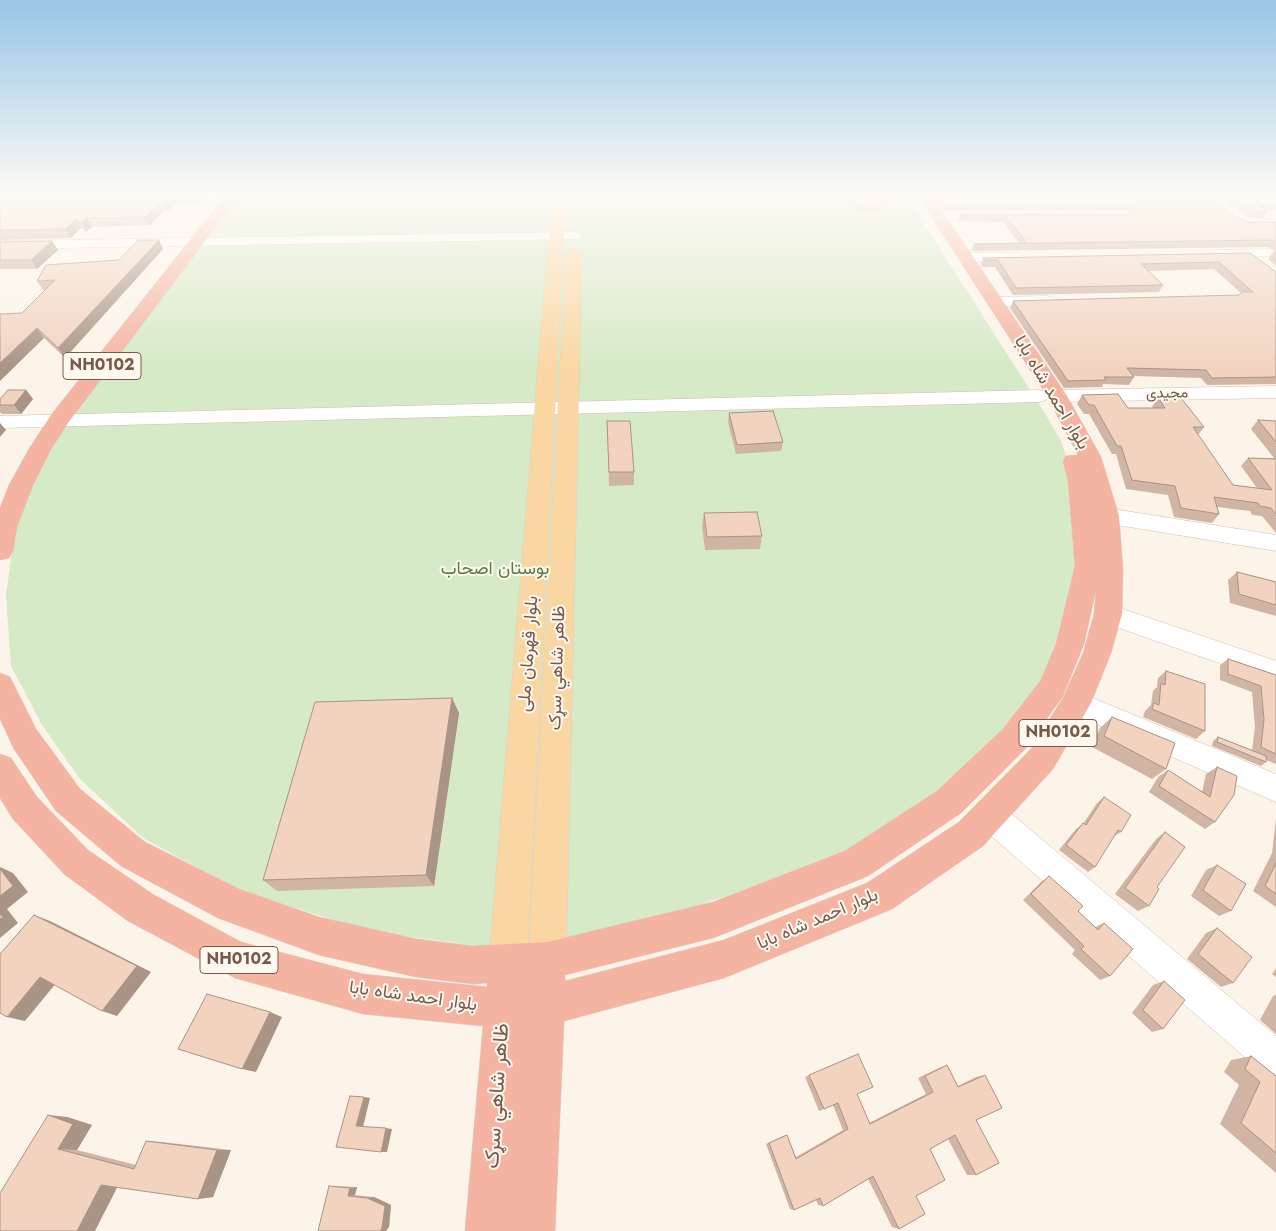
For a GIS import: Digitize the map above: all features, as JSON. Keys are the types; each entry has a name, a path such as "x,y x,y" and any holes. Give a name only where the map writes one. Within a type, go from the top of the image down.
{"highway":[{"name":"NH0102","path":"10,466 51,420 182,253"},
{"name":"بلوار احمد شاه بابا","path":"0,769 25,808 76,862 141,908 235,959 363,994 524,1008 724,959 879,896 971,834 1042,760 1076,703 1096,653 1108,614 1110,571 1107,516 1090,457 950,253"},
{"name":"بلوار احمد شاه بابا","path":"0,686 25,739 68,800 133,854 231,905 319,936 416,958 473,965 528,962 713,920 856,864 949,802 1014,739 1053,687 1070,644 1088,566 1088,548 1080,481 1048,396 995,302 962,253"},
{"name":"NH0102","path":"0,551 5,527 20,485 40,449 51,420"},
{"name":"ظاهر شاهي سړک","path":"488,1231 524,1008 528,962"},
{"name":"ظاهر شاهي سړک","path":"524,1008 532,1231"}],"main road":[{"name":"بلوار قهرمان ملی","path":"528,962 565,253"},
{"name":"ظاهر شاهي سړک","path":"528,962 557,408"}],"street":[{"path":"1202,255 1260,253"},
{"path":"1251,254 1270,270"},
{"path":"965,258 1034,257"},
{"path":"995,302 1063,300"},
{"name":"مجیدی","path":"0,422 1276,392"},
{"path":"1107,516 1276,543"},
{"path":"1108,614 1276,672"},
{"path":"1076,703 1276,788"},
{"path":"990,816 1276,1060"}],"green space":[{"name":"بوستان اصحاب","path":"192,253 943,253 1061,441 1075,482 1075,600 1036,698 982,760 854,852 688,909 580,939 486,947 372,932 238,890 143,838 80,779 42,725 11,666 6,596 15,527 31,475 60,425"}],"building":[{"path":"0,253 38,253 31,260 0,260"},
{"path":"125,253 146,253 58,348 37,328 0,363 0,314 22,313 55,280 37,281 46,265 119,260"},
{"path":"1251,253 1276,272 1276,377 1212,378 1206,370 1127,368 1134,377 1104,377 1106,380 1068,381 1013,301 1239,295 1242,292 1253,292 1219,262 1141,264 1163,285 1016,288 998,260 985,260 983,258"},
{"path":"8,390 26,390 14,405 0,405 0,399"},
{"path":"1118,394 1128,408 1165,408 1158,398 1181,398 1204,427 1193,427 1233,485 1272,490 1248,458 1276,459 1276,514 1271,508 1260,506 1258,503 1214,497 1219,514 1181,508 1175,486 1132,480 1121,446 1117,446 1094,405 1089,405 1082,395"},
{"path":"773,411 783,442 737,445 729,413"},
{"path":"1258,420 1276,421 1276,442"},
{"path":"607,421 630,421 634,472 609,472"},
{"path":"757,512 762,536 707,537 704,513"},
{"path":"1237,572 1276,582 1276,605 1239,594"},
{"path":"1228,659 1276,675 1276,754 1261,747 1264,720 1261,686 1228,674"},
{"path":"1166,671 1205,684 1205,731 1152,709 1154,703 1159,705 1161,683 1165,685"},
{"path":"452,698 426,875 263,880 315,702"},
{"path":"1112,717 1175,743 1166,769 1104,736"},
{"path":"1218,737 1266,756 1266,762 1217,742"},
{"path":"1217,767 1237,776 1234,795 1215,822 1159,786 1168,770 1210,797"},
{"path":"1104,797 1131,815 1121,832 1118,830 1095,867 1066,845 1083,823 1086,825"},
{"path":"1165,832 1185,847 1157,887 1159,889 1149,906 1125,888"},
{"path":"1276,863 1276,894 1265,886"},
{"path":"1217,865 1246,884 1231,911 1203,890"},
{"path":"0,869 13,886 0,896"},
{"path":"1049,876 1083,906 1078,911 1098,930 1104,923 1133,949 1110,976 1081,949 1084,946 1031,894"},
{"path":"34,915 137,966 102,1011 40,977 7,1017 0,1013 0,954"},
{"path":"1217,928 1252,957 1233,983 1198,954"},
{"path":"1164,981 1185,1000 1163,1029 1143,1010"},
{"path":"207,994 270,1012 242,1069 178,1049"},
{"path":"858,1054 873,1087 857,1094 870,1124 933,1092 925,1076 947,1065 958,1087 985,1075 1002,1108 976,1120 999,1163 976,1175 955,1135 930,1149 945,1180 916,1196 925,1214 899,1229 873,1176 823,1206 820,1198 794,1210 769,1143 787,1135 796,1159 848,1129 838,1103 824,1109 809,1075"},
{"path":"1251,1056 1276,1076 1276,1153 1241,1123 1260,1082 1245,1069"},
{"path":"350,1096 364,1097 356,1126 386,1128 381,1152 336,1147"},
{"path":"48,1115 73,1124 58,1149 134,1169 146,1141 217,1150 198,1199 101,1185 77,1231 0,1231 0,1193"},
{"path":"329,1186 350,1188 348,1196 367,1198 385,1206 380,1231 318,1231"}]}
